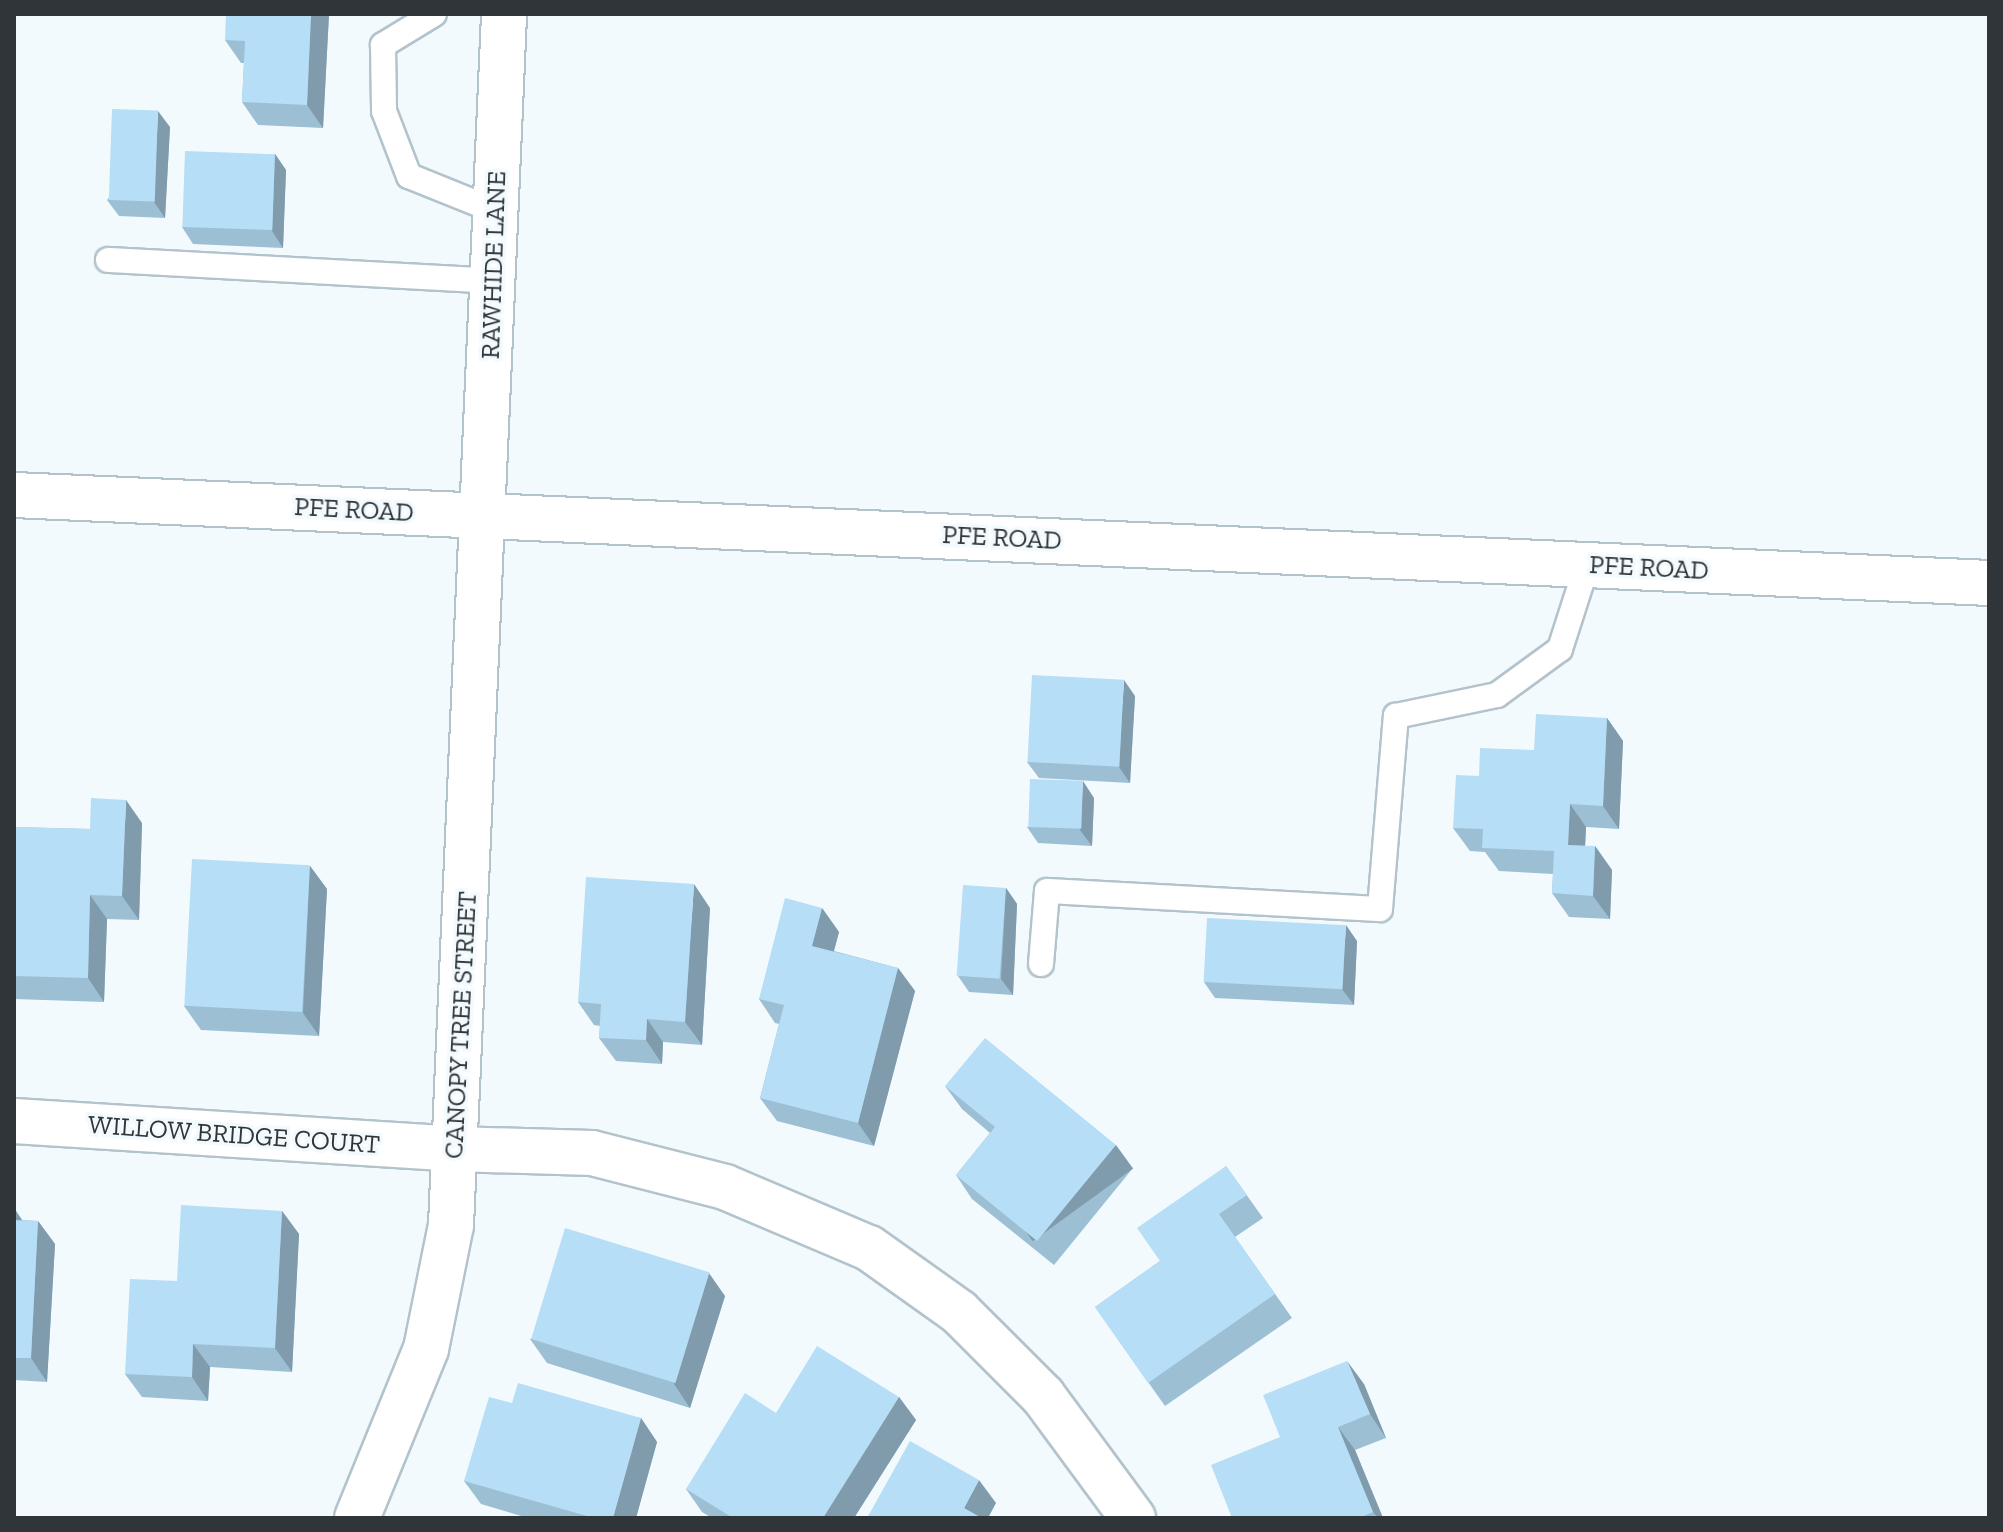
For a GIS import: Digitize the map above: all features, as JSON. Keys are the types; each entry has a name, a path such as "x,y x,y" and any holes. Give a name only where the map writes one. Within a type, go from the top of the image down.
{"street":[{"name":"RAWHIDE LANE","path":"483,516 504,14"},
{"name":"PFE ROAD","path":"14,495 1989,583"},
{"name":"CANOPY TREE STREET","path":"357,1518 426,1349 451,1225 483,516"},
{"name":"WILLOW BRIDGE COURT","path":"14,1121 455,1149 592,1153 725,1187 869,1248 959,1312 1043,1396 1133,1518"}],"lane":[{"path":"434,14 383,45 384,111 409,176 496,211"},
{"path":"108,260 493,281"},
{"path":"1041,964 1047,891 1380,909 1396,716 1497,695 1560,649 1587,565"}],"building":[{"path":"226,14 311,14 307,105 242,102 245,41 225,40"},
{"path":"112,109 158,111 155,202 109,200"},
{"path":"185,151 275,154 272,230 182,227"},
{"path":"1032,675 1124,680 1119,767 1027,762"},
{"path":"1536,714 1607,718 1603,806 1570,804 1568,845 1595,846 1593,896 1552,893 1554,851 1482,848 1483,829 1453,828 1456,775 1479,776 1480,748 1534,750"},
{"path":"1030,779 1083,781 1081,829 1028,827"},
{"path":"91,798 126,800 122,896 90,895 88,978 14,976 14,827 90,829"},
{"path":"192,859 310,865 302,1012 184,1006"},
{"path":"586,877 694,884 685,1022 647,1019 646,1040 599,1038 601,1004 578,1002"},
{"path":"963,885 1006,888 1000,979 957,976"},
{"path":"785,898 822,908 812,946 898,968 858,1123 760,1098 784,1005 759,999"},
{"path":"1207,918 1346,925 1342,989 1204,982"},
{"path":"985,1038 1116,1145 1037,1241 956,1175 995,1127 945,1086"},
{"path":"1226,1166 1247,1195 1219,1214 1275,1294 1148,1383 1095,1307 1160,1261 1137,1228"},
{"path":"181,1205 282,1211 275,1348 193,1344 192,1377 125,1374 130,1279 177,1281"},
{"path":"14,1220 38,1221 31,1358 14,1358"},
{"path":"565,1228 709,1272 675,1383 531,1339"},
{"path":"817,1346 899,1397 823,1518 733,1518 686,1489 745,1393 776,1413"},
{"path":"1347,1361 1370,1414 1338,1427 1373,1512 1359,1518 1232,1518 1211,1465 1280,1437 1263,1395"},
{"path":"518,1383 641,1418 613,1518 594,1518 464,1481 489,1397 512,1403"},
{"path":"910,1441 979,1480 964,1508 982,1518 867,1518"}]}
